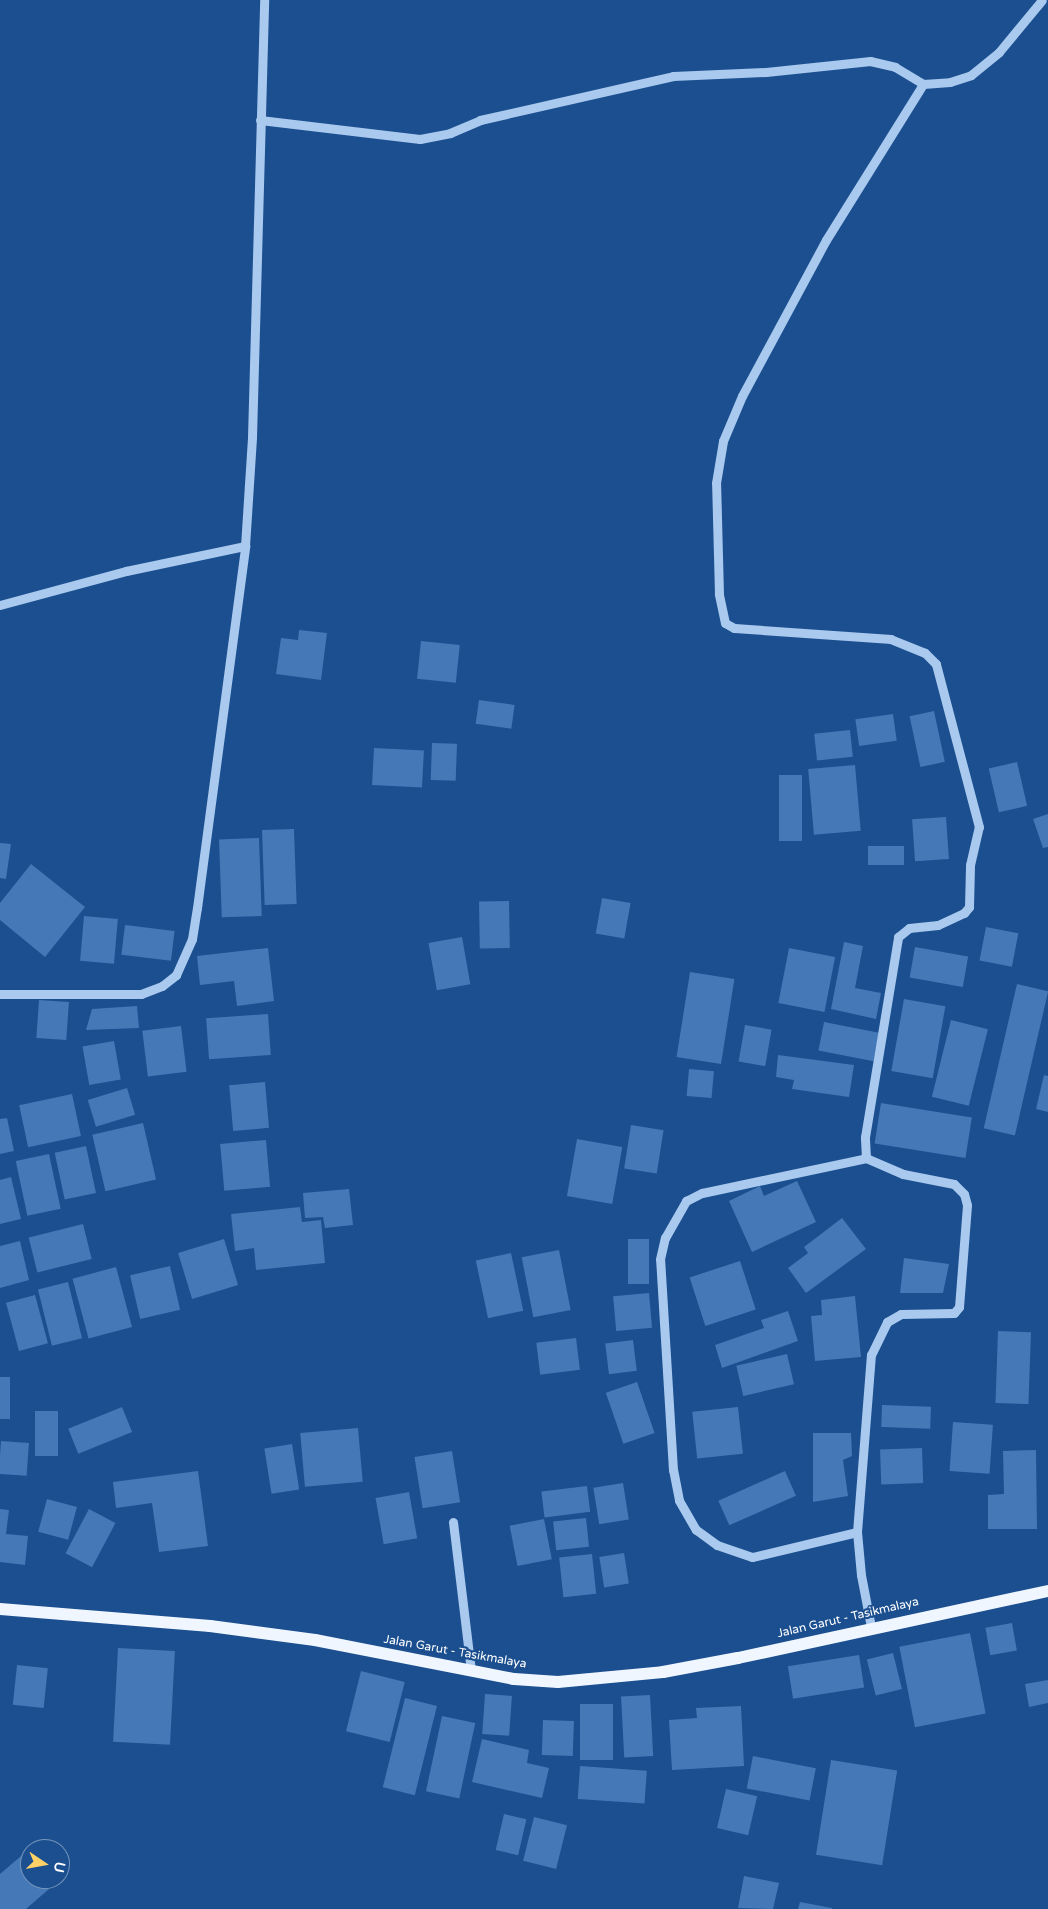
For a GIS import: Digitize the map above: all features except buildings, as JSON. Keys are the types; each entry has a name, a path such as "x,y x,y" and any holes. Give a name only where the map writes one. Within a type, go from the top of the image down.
{"main road":[{"name":"Jalan Garut - Tasikmalaya","path":"0,1609 210,1626 315,1640 532,1680 594,1680 663,1672 738,1658 872,1627 1048,1591"}],"street":[{"path":"0,994 141,994 162,986 176,975 192,939 245,546 252,437 264,0"},
{"path":"260,120 420,139 450,133 480,120 673,76 766,72 870,61 895,67 923,84 970,75 999,52 1042,0"},
{"path":"866,1158 866,1137 898,937 909,928 938,925 964,913 969,907 970,865 979,827 936,664 925,653 891,639 734,628 725,622 719,594 716,483 723,440 742,396 826,240 923,84"},
{"path":"0,605 126,570 245,546"},
{"path":"857,1532 752,1557 717,1545 696,1530 679,1500 673,1470 660,1259 665,1238 686,1201 702,1194 866,1158 903,1174 954,1184 964,1194 967,1205 959,1307 954,1313 901,1314 887,1322 871,1355 857,1532 861,1576 872,1627"},
{"path":"453,1522 471,1670"}]}
